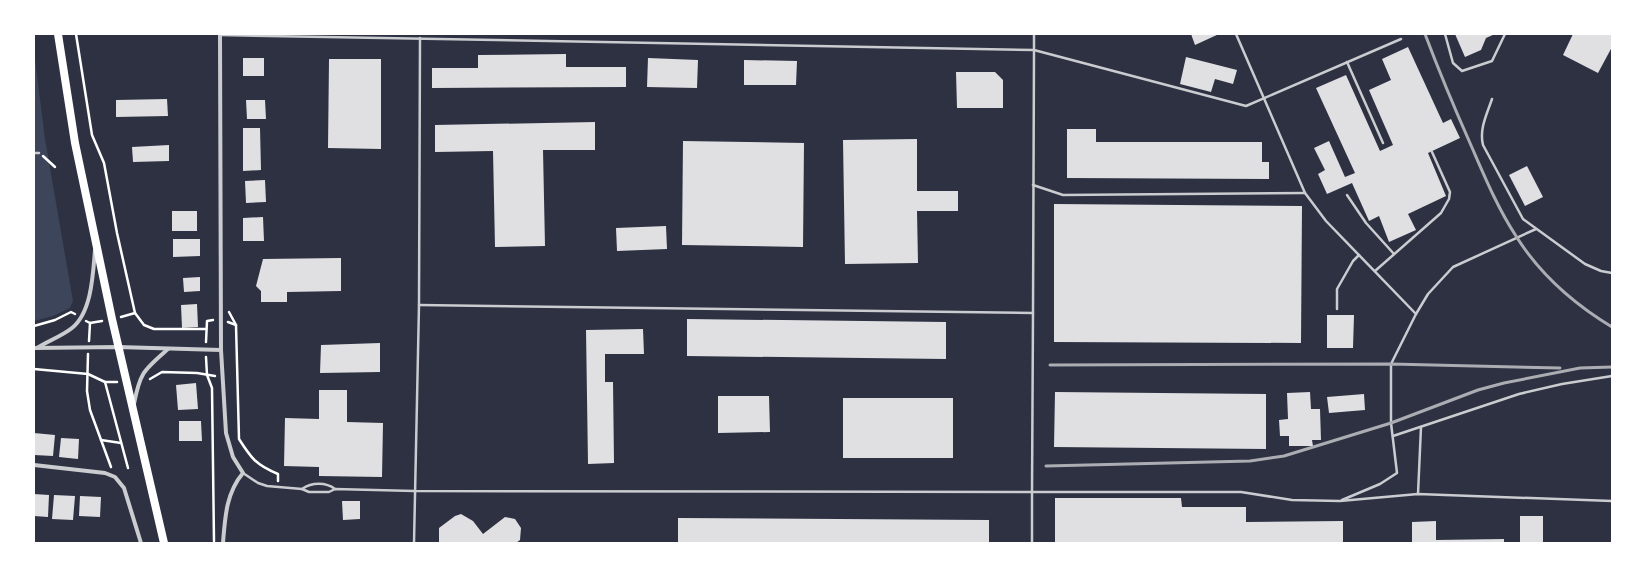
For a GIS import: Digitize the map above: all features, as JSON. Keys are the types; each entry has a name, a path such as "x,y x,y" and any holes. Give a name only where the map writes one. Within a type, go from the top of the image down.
{"main road":[{"path":"58,34 76,143 118,347 164,543"}],"street":[{"path":"220,34 221,350 226,433 233,457 243,473 233,487 227,505 223,543"},
{"path":"35,348 72,328 81,318 92,281 96,238"},
{"path":"35,348 118,347 221,350"},
{"path":"133,409 139,380 147,367 168,349"},
{"path":"34,466 105,473 115,476 124,488 141,543"}],"lane":[{"path":"220,34 1034,50 1246,106 1401,39"},
{"path":"1032,543 1034,34"},
{"path":"1236,34 1305,193 1326,221 1416,314"},
{"path":"1445,34 1452,63 1462,71 1492,60 1505,34"},
{"path":"414,543 419,304 420,38"},
{"path":"1347,62 1383,143"},
{"path":"1492,99 1481,131 1481,138 1483,145 1523,219 1585,264 1601,271 1612,273"},
{"path":"1375,271 1441,213 1449,199 1450,192 1432,152"},
{"path":"34,153 39,153"},
{"path":"1033,185 1063,194 1305,193"},
{"path":"1347,195 1366,223 1394,254"},
{"path":"1340,501 1380,484 1397,473 1391,423 1391,364 1416,314 1428,294 1453,267 1536,229"},
{"path":"1337,309 1337,288 1359,255"},
{"path":"419,304 1033,313"},
{"path":"1393,436 1518,394 1562,384 1612,376"},
{"path":"1418,494 1421,427"},
{"path":"243,473 258,483 302,489 308,492 329,492 335,489 414,491 1241,492 1292,500 1340,501 1418,494 1612,501"},
{"path":"302,489 308,484 329,484 335,489"}],"path":[{"path":"76,34 92,135 104,163 134,313"},
{"path":"39,153 55,167"},
{"path":"236,325 239,439 248,454 262,467 278,474 279,487"},
{"path":"206,329 207,375 212,388 214,543"},
{"path":"88,374 87,391 90,410 115,476"},
{"path":"105,382 128,468"},
{"path":"101,440 121,443"}],"shaded area":[{"path":"34,51 45,139 73,301 70,308 53,316 34,321"}],"building":[{"path":"1191,34 1219,34 1195,45"},
{"path":"1455,34 1495,34 1486,38 1481,50 1465,57"},
{"path":"1573,34 1612,34 1612,47 1598,73 1563,55"},
{"path":"1408,47 1443,123 1451,119 1460,138 1428,153 1446,196 1408,214 1416,230 1389,242 1379,216 1369,221 1352,183 1327,194 1318,174 1325,170 1314,148 1329,141 1345,177 1355,173 1316,88 1346,75 1380,151 1393,145 1369,90 1391,80 1382,59"},
{"path":"566,54 566,67 626,67 626,87 432,88 432,68 478,68 478,55"},
{"path":"1186,57 1237,70 1233,84 1215,79 1211,92 1180,84"},
{"path":"243,58 264,58 264,76 243,76"},
{"path":"648,58 698,60 697,88 647,87"},
{"path":"329,59 381,59 381,149 328,148"},
{"path":"744,60 797,61 796,85 744,85"},
{"path":"956,72 995,72 1003,80 1003,108 957,108"},
{"path":"167,99 168,116 116,117 116,100"},
{"path":"246,100 265,100 266,119 247,119"},
{"path":"595,122 595,150 543,150 545,246 495,247 493,151 435,152 435,125"},
{"path":"243,128 260,128 261,170 243,171"},
{"path":"1067,129 1096,129 1096,142 1262,142 1262,162 1269,162 1269,179 1067,178"},
{"path":"917,139 917,191 958,191 958,211 917,211 918,263 845,264 843,140"},
{"path":"683,141 804,143 803,247 682,245"},
{"path":"169,145 169,161 133,162 132,147"},
{"path":"1527,166 1543,197 1525,206 1509,175"},
{"path":"265,180 266,202 246,203 245,181"},
{"path":"1054,204 1302,206 1301,343 1054,342"},
{"path":"172,211 197,211 197,231 172,231"},
{"path":"263,217 264,241 243,241 243,218"},
{"path":"666,226 667,249 617,251 616,228"},
{"path":"173,239 200,239 200,256 173,257"},
{"path":"341,258 341,291 287,292 287,302 261,302 261,291 256,286 263,259"},
{"path":"200,277 200,291 184,292 183,278"},
{"path":"197,304 198,327 182,328 181,305"},
{"path":"1327,315 1354,315 1353,348 1327,348"},
{"path":"687,319 946,322 946,359 687,356"},
{"path":"643,329 644,354 605,354 605,382 613,382 614,463 588,464 586,330"},
{"path":"380,343 380,372 320,373 321,345"},
{"path":"196,383 198,409 178,410 176,385"},
{"path":"319,390 347,390 347,422 383,423 382,477 319,476 319,467 284,466 285,418 319,419"},
{"path":"1055,392 1266,394 1266,449 1054,447"},
{"path":"1310,392 1311,409 1320,409 1321,440 1312,440 1313,446 1289,446 1289,436 1280,436 1279,420 1288,419 1287,393"},
{"path":"1364,394 1365,410 1329,413 1327,397"},
{"path":"718,396 769,396 770,432 718,433"},
{"path":"843,398 953,398 953,458 843,458"},
{"path":"179,421 201,421 202,441 179,441"},
{"path":"34,433 55,435 53,456 34,455"},
{"path":"61,438 79,439 78,459 59,457"},
{"path":"34,494 49,495 48,517 34,516"},
{"path":"54,495 75,496 73,520 52,519"},
{"path":"80,496 101,497 100,517 79,516"},
{"path":"1055,498 1181,498 1182,507 1246,507 1246,522 1343,521 1343,543 1055,543"},
{"path":"342,501 360,501 360,519 343,520"},
{"path":"461,514 473,521 483,534 505,517 515,519 521,528 520,540 516,543 439,543 439,528 455,516"},
{"path":"1520,516 1543,516 1543,543 1520,543"},
{"path":"678,518 989,520 989,543 678,543"},
{"path":"1436,521 1436,540 1504,539 1504,543 1412,543 1412,522"}],"railway":[{"path":"1425,34 1452,102 1486,179 1503,214 1516,236 1535,263 1558,287 1584,308 1612,327"},
{"path":"1050,365 1391,364 1560,368"},
{"path":"1046,466 1250,461 1284,456 1391,423 1478,390 1504,383 1580,368 1612,367"}]}
